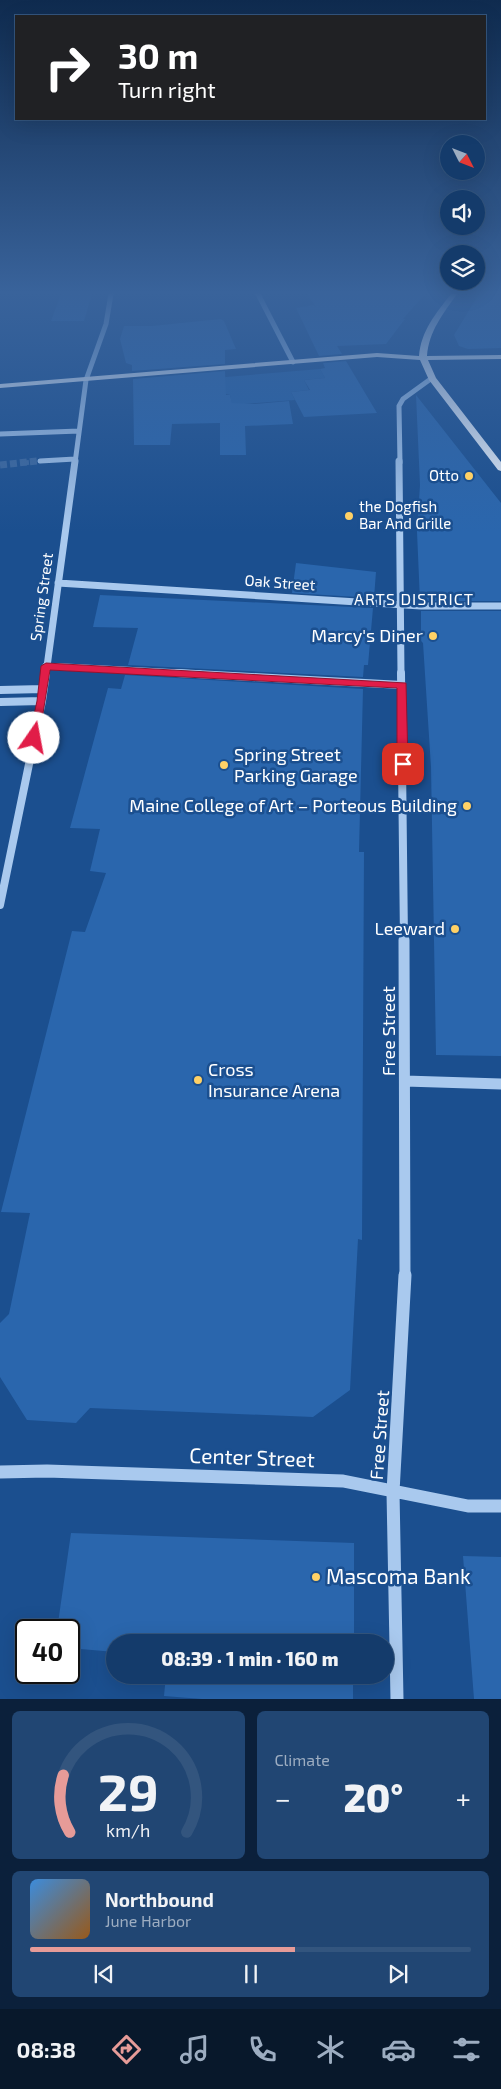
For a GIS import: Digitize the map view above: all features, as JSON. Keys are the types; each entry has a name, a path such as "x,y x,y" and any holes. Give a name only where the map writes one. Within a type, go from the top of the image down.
{"main road":[{"path":"0,386 164,373"},
{"path":"430,373 501,468"}],"street":[{"name":"Spring Street","path":"0,906 42,701 88,373"},
{"name":"Free Street","path":"397,1699 393,1492 405,1302 402,685 398,406 403,399 432,378"},
{"path":"40,461 75,459"},
{"name":"Oak Street","path":"58,583 400,604 501,606"},
{"path":"46,666 402,685"},
{"path":"0,690 43,689"},
{"path":"0,702 42,701"},
{"path":"405,1081 501,1084"},
{"name":"Center Street","path":"0,1472 47,1471 343,1481 468,1506 501,1506"}],"lane":[{"path":"0,434 79,431"}],"shaded area":[{"path":"269,373 322,373 325,378 304,380 309,390 291,392 295,400 232,405 230,395 178,381"}],"building":[{"path":"199,373 225,373 226,395 230,395 232,403 255,404 289,401 293,424 245,426 246,455 220,455 220,423 172,424 170,445 134,445 133,379"},
{"path":"322,373 353,373 377,413 304,417 291,392 310,390 304,380 325,378"},
{"path":"416,395 501,503 501,601 420,601 417,532 420,485"},
{"path":"296,563 376,572 374,598 292,593"},
{"path":"100,595 373,608 368,665 364,665 363,677 128,665 138,628 93,627"},
{"path":"421,611 501,611 501,1056 436,1055 431,767 423,643 421,641"},
{"name":"Cross Insurance Arena","path":"125,675 363,689 359,852 364,852 362,1240 358,1239 350,1390 313,1417 90,1408 76,1423 27,1420 0,1377 0,1323 9,1314 30,1213 1,1212 72,931 85,932 106,873 90,871 100,829 70,828 108,688 121,689"},
{"path":"71,1533 354,1543 354,1634 106,1634 106,1651 80,1649 80,1619 59,1619"},
{"path":"463,1556 501,1557 501,1699 474,1699"},
{"path":"165,1684 353,1684 353,1699 202,1699 164,1696"}],"tunnel":[{"path":"0,465 37,461"},
{"path":"24,463 40,461"}],"place":[{"name":"Otto","path":"469,476"},
{"name":"the Dogfish Bar And Grille","path":"349,516"},
{"name":"Marcy's Diner","path":"433,636"},
{"name":"Spring Street Parking Garage","path":"224,765"},
{"name":"Maine College of Art – Porteous Building","path":"467,806"},
{"name":"Leeward","path":"455,929"},
{"name":"Cross Insurance Arena","path":"198,1080"},
{"name":"Mascoma Bank","path":"316,1577"}],"district":[{"name":"ARTS DISTRICT","path":"414,599"}],"route":[{"path":"34,738 42,701 46,666 402,685 403,764"}]}
